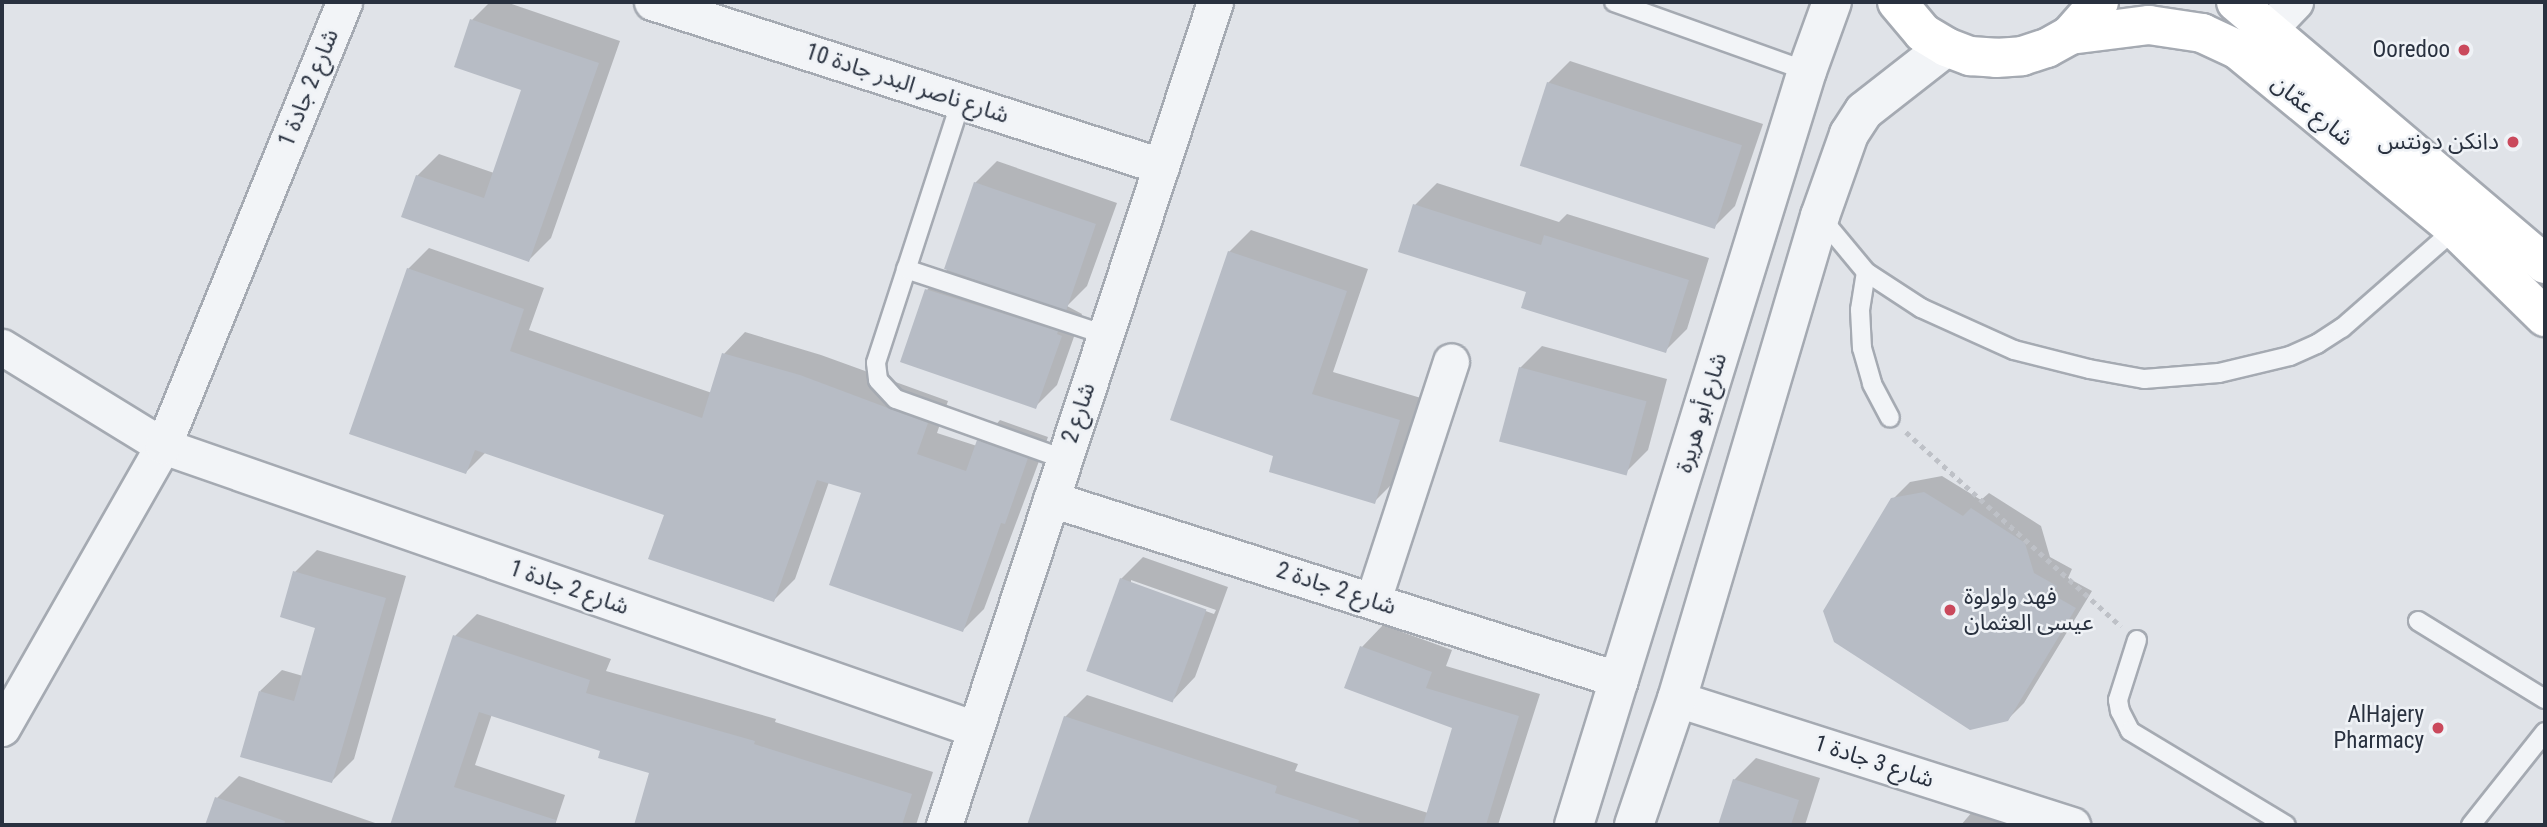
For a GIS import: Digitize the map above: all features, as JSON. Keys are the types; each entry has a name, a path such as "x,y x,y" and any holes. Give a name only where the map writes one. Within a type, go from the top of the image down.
{"main road":[{"path":"1897,2 1923,33 1946,47 1970,56 1996,58 2022,56 2047,48 2070,35 2099,2"},
{"name":"شارع عمّان","path":"2236,2 2545,264"},
{"name":"شارع عمّان","path":"2070,35 2149,25 2202,33 2237,49 2455,229 2545,317"}],"street":[{"name":"شارع 2 جادة 1","path":"2,728 163,446 344,2"},
{"name":"شارع ناصر البدر جادة 10","path":"652,2 1161,166"},
{"name":"شارع 2","path":"944,825 1215,2"},
{"name":"شارع أبو هريرة","path":"1574,825 1807,71 1832,2"},
{"path":"2268,30 2295,2"},
{"path":"1634,825 1677,699 1820,216 1849,134 1864,111 1946,47"},
{"name":"شارع 2 جادة 1","path":"2,347 163,446 975,729"},
{"path":"1373,600 1451,361"},
{"name":"شارع 2 جادة 2","path":"1051,499 1620,680"},
{"name":"شارع 3 جادة 1","path":"1677,699 2072,825"}],"lane":[{"path":"1614,2 1807,71"},
{"path":"961,101 876,363 878,380 882,388 896,399 1064,459"},
{"path":"1820,216 1866,272 1921,308 2014,350 2089,369 2144,379 2259,365 2317,344 2342,328 2455,229"},
{"path":"906,269 1105,335"},
{"path":"1866,272 1860,310 1862,348 1872,384 1890,418"},
{"path":"2418,621 2545,699"},
{"path":"2137,640 2118,700 2119,711 2130,731 2286,825"},
{"path":"2471,825 2545,732"}],"path":[{"path":"1890,418 2137,640"}],"building":[{"path":"470,19 599,63 529,262 401,217 416,175 484,198 521,90 454,67"},
{"path":"1547,82 1742,145 1715,229 1520,166"},
{"path":"974,182 1096,224 1066,311 944,269"},
{"path":"1413,204 1541,245 1544,235 1689,280 1666,353 1521,308 1526,292 1398,252"},
{"path":"1228,251 1347,291 1312,394 1400,420 1375,504 1269,472 1273,456 1170,420"},
{"path":"407,268 524,309 510,351 702,418 722,353 800,375 928,423 917,454 966,471 977,440 1028,458 1005,524 1001,523 963,632 829,585 861,493 817,480 774,602 648,559 664,515 475,450 466,474 349,434"},
{"path":"925,289 1058,331 1057,334 1062,336 1036,409 900,362"},
{"path":"1519,367 1647,401 1627,476 1499,441"},
{"name":"فهد ولولوة عيسى العثمان","path":"1924,492 1963,516 1971,508 2025,543 2034,573 2057,586 2053,595 2076,608 2008,721 1970,730 1834,642 1823,611 1891,498"},
{"path":"293,571 386,598 332,783 240,757 259,691 294,701 315,628 280,617"},
{"path":"1120,578 1206,609 1173,702 1086,671"},
{"path":"453,635 590,680 586,693 755,741 754,744 912,794 902,825 634,825 649,773 598,758 600,751 479,712 454,787 556,820 555,825 390,825"},
{"path":"1360,646 1432,672 1426,688 1519,716 1486,825 1423,825 1452,728 1344,688"},
{"path":"1064,716 1277,786 1275,793 1359,820 1358,825 1027,825"},
{"path":"1733,779 1799,800 1791,825 1718,825"},
{"path":"215,797 285,821 284,825 205,825"}],"place":[{"name":"Ooredoo","path":"2464,50"},
{"name":"دانكن دونتس","path":"2513,142"},
{"name":"فهد ولولوة عيسى العثمان","path":"1950,610"},
{"name":"AlHajery Pharmacy","path":"2438,728"}]}
